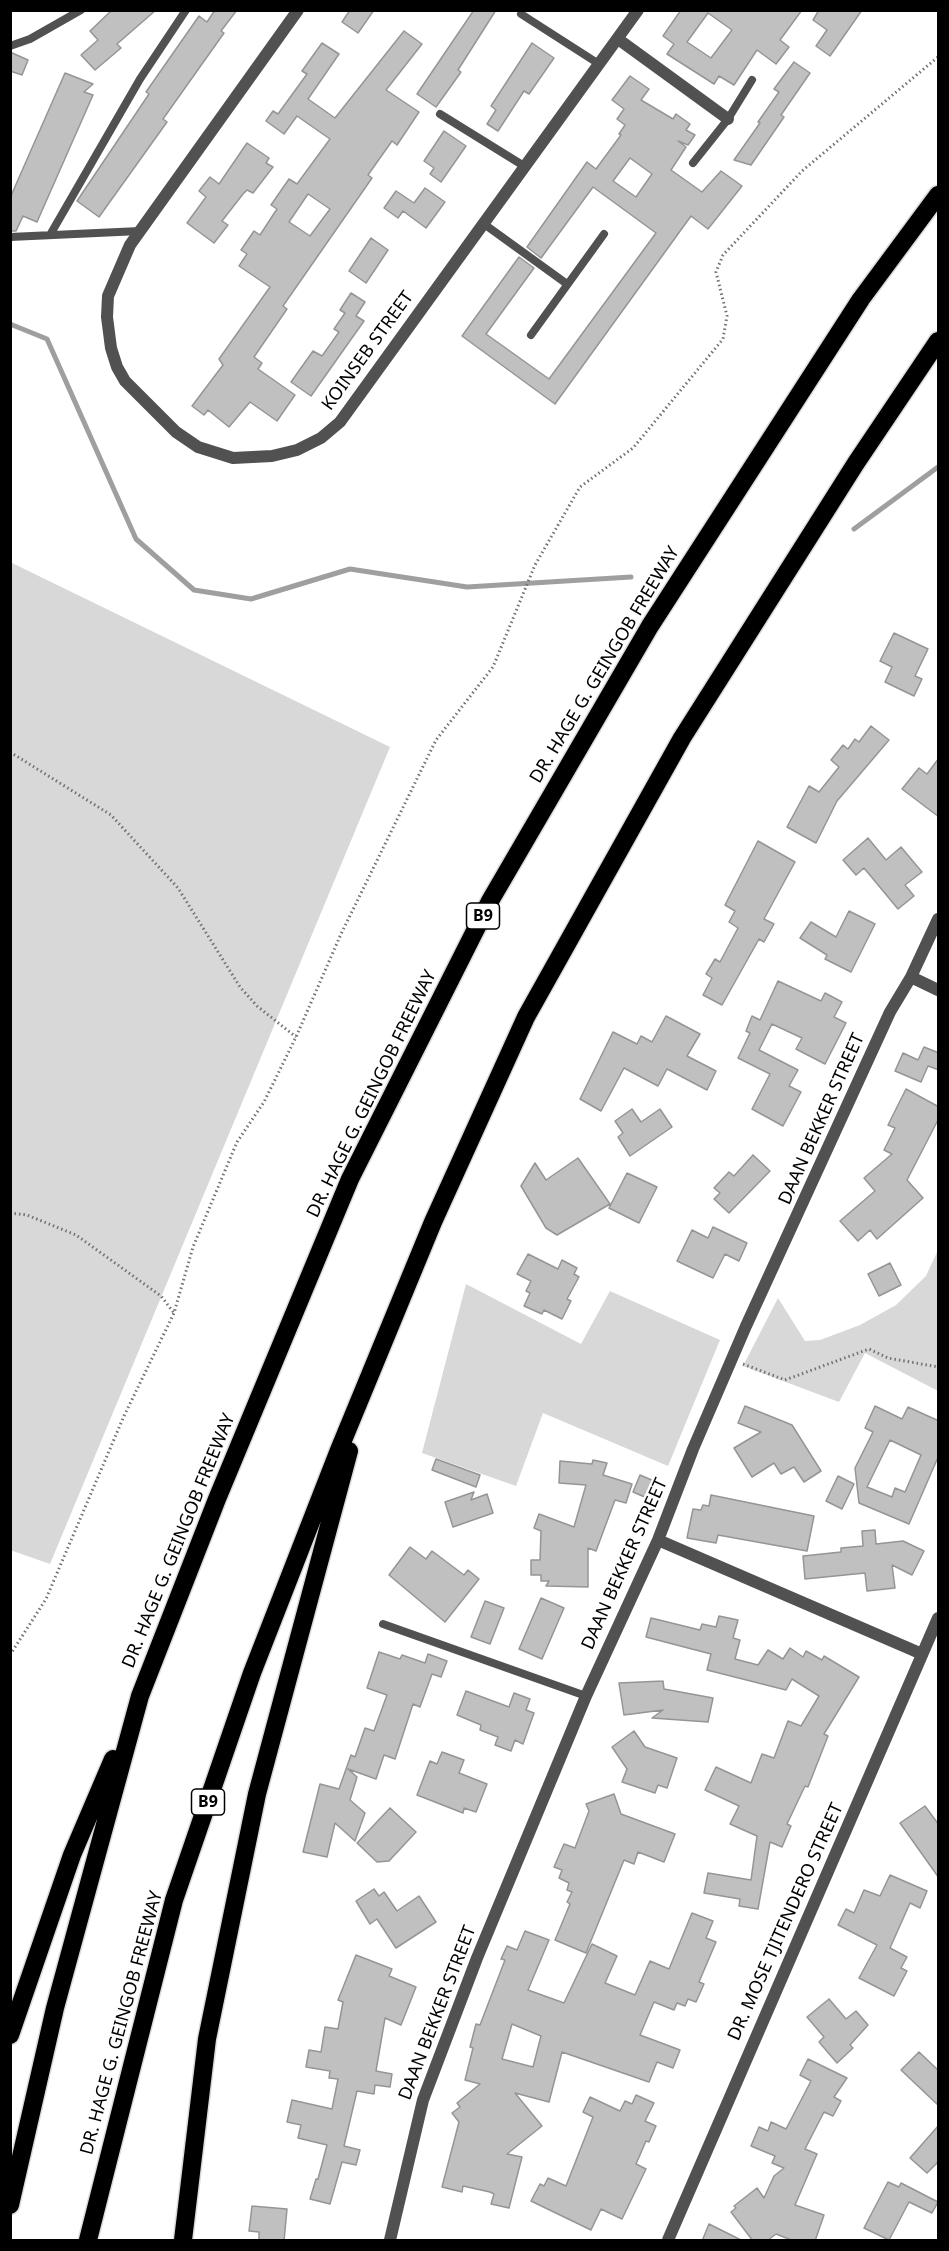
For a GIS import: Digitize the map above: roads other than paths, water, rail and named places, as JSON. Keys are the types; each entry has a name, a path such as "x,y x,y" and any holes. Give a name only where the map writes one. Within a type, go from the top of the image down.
{"highway":[{"name":"DR. HAGE G. GEINGOB FREEWAY","path":"10,2205 55,2008 140,1696 217,1499 350,1179 490,901 650,626 861,299 939,195"},
{"name":"DR. HAGE G. GEINGOB FREEWAY","path":"88,2241 174,1900 252,1673 433,1221 526,1017 682,738 856,463 939,341"},
{"path":"183,2241 207,2039 257,1794 369,1377"},
{"path":"10,2035 72,1855 140,1696"}],"street":[{"name":"KOINSEB STREET","path":"298,10 140,231 117,270 108,296 106,317 117,367 150,408 176,432 198,447 233,458 250,458 297,450 321,438 340,422 638,10"},
{"path":"618,39 728,119"},
{"name":"DAAN BEKKER STREET","path":"390,2241 423,2100 477,1958 586,1696 658,1540 693,1449 746,1326 891,1012 939,919"},
{"path":"911,977 939,990"},
{"path":"658,1540 922,1654"},
{"name":"DR. MOSE TJITENDERO STREET","path":"668,2241 939,1618"}],"lane":[{"path":"10,45 30,39 81,10"},
{"path":"50,235 140,79 186,10"},
{"path":"521,14 599,64"},
{"path":"693,163 728,119 752,80"},
{"path":"440,114 524,166"},
{"path":"484,224 567,284"},
{"path":"10,237 140,231"},
{"path":"531,335 604,234"},
{"path":"383,1624 586,1696"}],"waterway":[{"path":"10,324 47,339 136,539 194,590 251,599 350,569 467,587 631,577"},
{"path":"854,529 938,467"}]}
